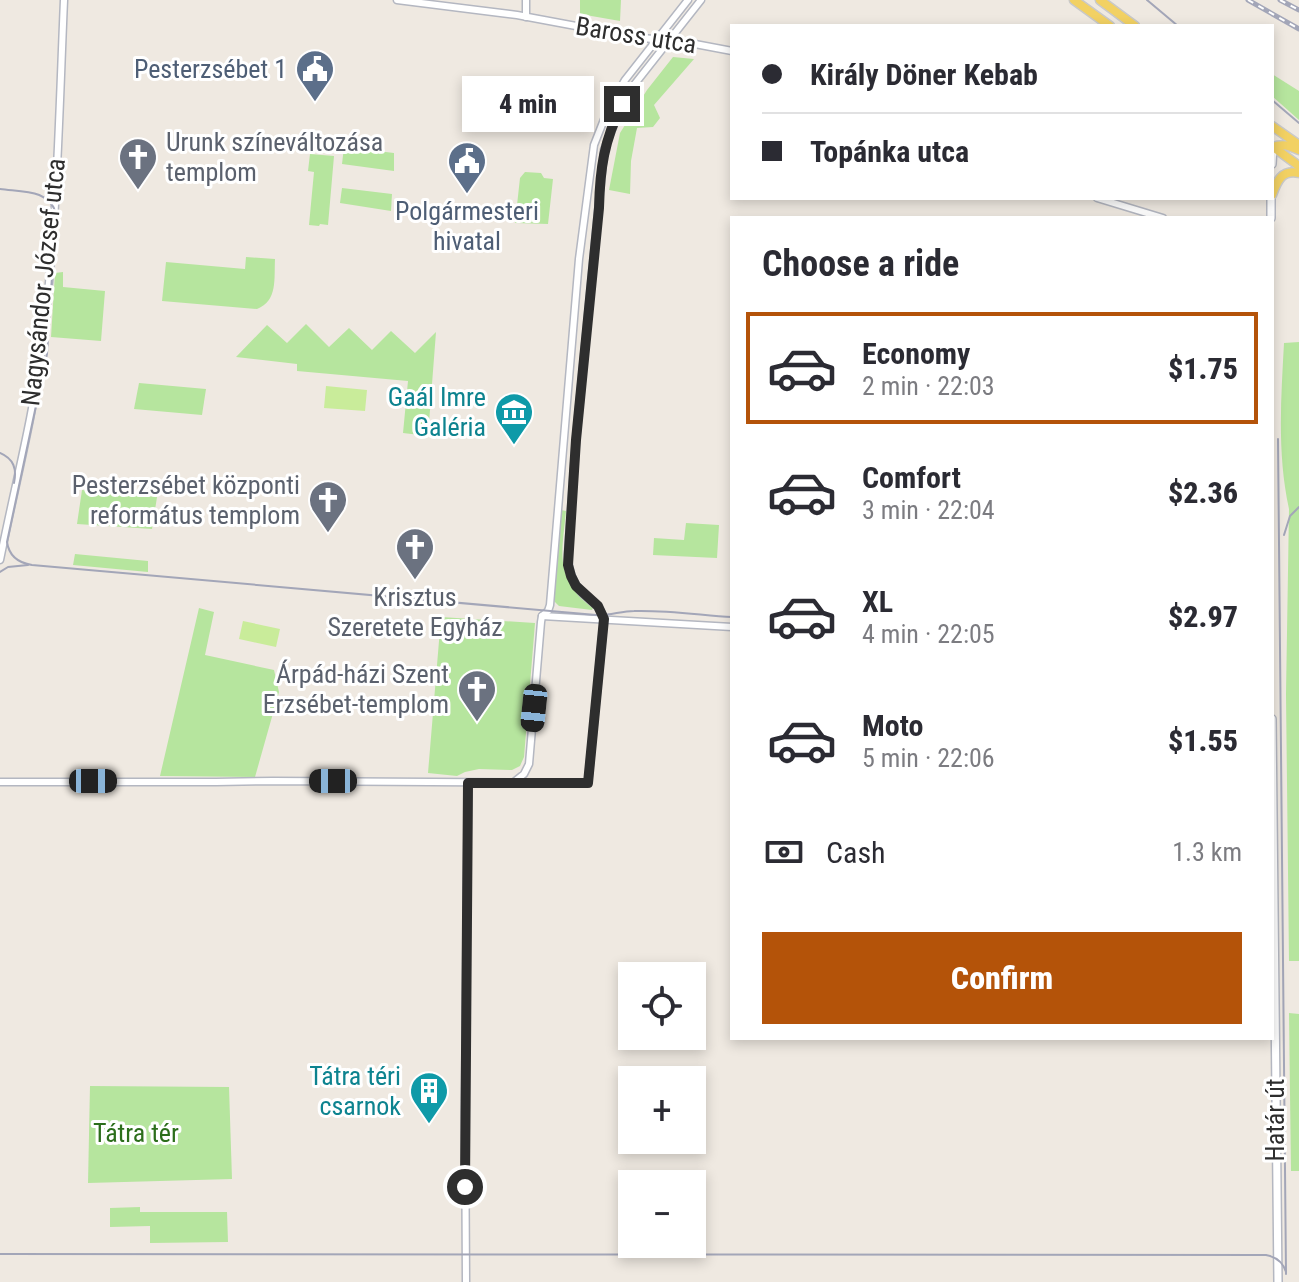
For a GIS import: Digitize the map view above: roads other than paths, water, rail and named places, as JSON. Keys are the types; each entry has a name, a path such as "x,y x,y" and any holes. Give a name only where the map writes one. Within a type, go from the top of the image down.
{"main road":[{"path":"1074,0 1107,24"},
{"path":"1100,0 1132,24"},
{"path":"1274,128 1299,148"},
{"path":"1274,145 1299,148"},
{"path":"1274,147 1299,166"},
{"path":"1274,190 1285,173 1299,173"},
{"name":"Határ út","path":"1274,907 1278,1282"}],"street":[{"name":"Nagysándor József utca","path":"0,560 43,345 55,195 64,0"},
{"name":"Baross utca","path":"397,0 526,17 730,51"},
{"path":"526,0 526,17"},
{"path":"539,783 531,778 529,764 542,616 550,605 579,259 593,151 616,95 688,0"},
{"path":"0,782 588,783 604,619 598,606 576,586 568,565 576,440 604,150 622,104 701,0"},
{"path":"1104,200 1156,216"},
{"path":"542,616 730,627"},
{"path":"514,782 524,774 529,764"},
{"path":"466,1282 468,783"}],"tram line":[{"path":"1147,0 1176,24"},
{"path":"1274,102 1299,123"},
{"path":"0,189 41,196 48,200 56,214 47,354 7,542 12,555 19,561 32,565 596,615 646,611 730,617"},
{"path":"1278,439 1286,1274"},
{"path":"0,453 9,458 13,465 14,483"},
{"path":"1284,535 1290,516 1299,507"},
{"path":"0,572 8,567 28,565"},
{"path":"0,1254 1266,1255 1279,1260 1286,1272"}],"railway":[{"path":"1248,0 1299,29"},
{"path":"1280,0 1299,10"}],"place":[{"name":"Pesterzsébet 1","path":"315,103"},
{"name":"Urunk színeváltozása templom","path":"138,191"},
{"name":"Polgármesteri hivatal","path":"467,195"},
{"name":"Gaál Imre Galéria","path":"514,446"},
{"name":"Pesterzsébet központi református templom","path":"328,534"},
{"name":"Krisztus Szeretete Egyház","path":"415,581"},
{"name":"Árpád-házi Szent Erzsébet-templom","path":"477,723"},
{"name":"Tátra téri csarnok","path":"429,1125"}],"park label":[{"name":"Tátra tér","path":"136,1133"}]}
